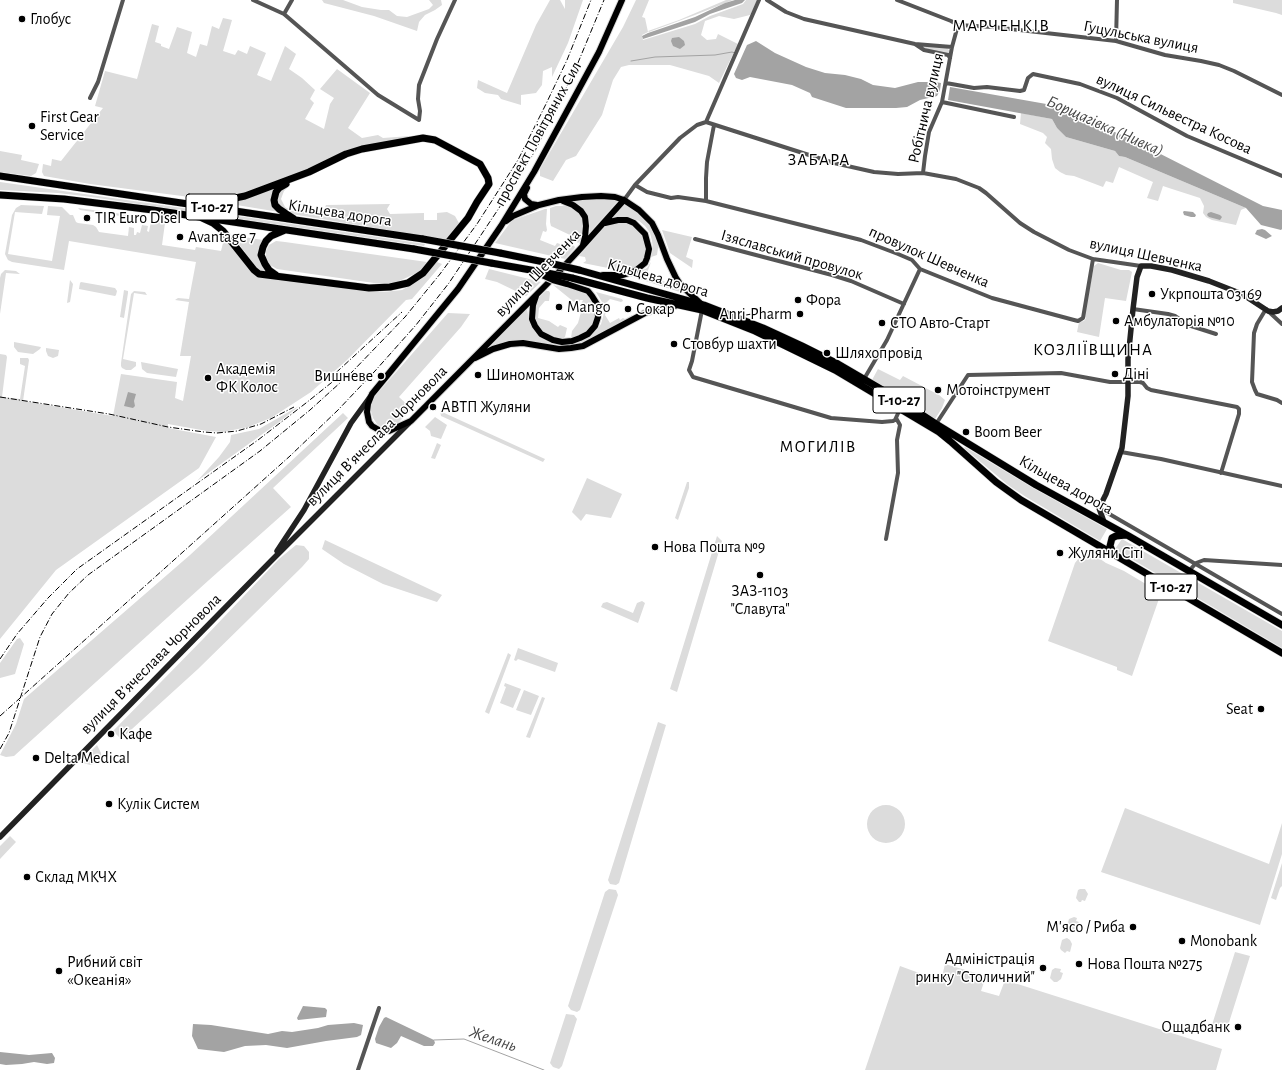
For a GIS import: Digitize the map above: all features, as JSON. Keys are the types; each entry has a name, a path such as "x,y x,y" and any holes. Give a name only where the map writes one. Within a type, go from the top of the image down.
{"highway":[{"path":"198,216 212,223 223,231 254,270 260,274 369,288 390,287 408,283 423,273 468,218 489,184 488,178 480,164 435,140 428,138 362,149 309,172 279,188 274,196 275,205 296,220"},
{"path":"191,204 221,201 245,196 309,172"},
{"name":"Кільцева дорога","path":"0,176 423,239 500,253 600,275 757,326 795,343 864,379 1024,478 1127,535 1282,625"},
{"name":"Т-10-27","path":"0,196 64,199 198,216 286,230"},
{"path":"278,276 269,270 264,264 261,255 262,247 271,236 286,230"},
{"name":"Кільцева дорога","path":"286,230 414,249 491,263 539,272 570,281 684,306 702,307 835,370 950,441 985,473 1021,500 1114,553"},
{"path":"1114,553 1110,546 1112,538 1127,535"},
{"name":"Т-10-27","path":"1114,553 1282,653"}],"main road":[{"name":"проспект Повітряних Сил","path":"468,276 534,172 599,52 622,0"},
{"path":"534,172 525,190 524,196 528,203 540,205"},
{"path":"501,226 509,218 540,205 559,200 601,196 615,197 624,200 639,210 652,223 676,278 702,307"},
{"path":"559,200 573,204 579,209 584,217 586,226 585,237 581,248"},
{"name":"вулиця Шевченка","path":"468,362 581,248 624,200"},
{"path":"600,275 629,274 635,271 645,263 649,248 645,234 634,223 627,220 618,220 604,223"},
{"path":"1104,522 1100,508 1121,452 1128,396 1128,359 1133,310 1137,276 1141,266"},
{"name":"вулиця Шевченка","path":"1141,266 1151,266 1172,270 1209,281 1242,294 1267,310"},
{"name":"вулиця Вʼячеслава Чорновола","path":"270,561 297,521 360,409 468,276"},
{"path":"537,293 532,314 533,323 538,330 553,340 562,342 576,340 584,336 593,328 598,317 598,310 595,300 588,291 570,281"},
{"path":"468,362 493,349 510,344 523,344 559,349 583,346 652,310 670,306 684,306"},
{"path":"1267,310 1273,312 1282,308"},
{"name":"вулиця Вʼячеслава Чорновола","path":"0,837 270,561 305,528 468,362"},
{"path":"372,394 367,412 369,422 375,428 389,431 411,421"},
{"path":"1087,513 1100,508"},
{"path":"297,521 298,527 305,528"}],"street":[{"path":"90,98 98,82 123,0"},
{"path":"253,0 284,14 378,96 419,120 419,85 437,39 455,0"},
{"path":"284,14 292,0"},
{"path":"706,122 759,0"},
{"path":"767,0 786,12 804,19 915,44 952,47"},
{"name":"Гуцульська вулиця","path":"897,0 958,24 1116,41 1165,55 1202,61 1234,71 1282,95"},
{"path":"1116,41 1117,0"},
{"name":"Робітнича вулиця","path":"923,173 929,132 942,102 952,47 958,24"},
{"path":"915,44 924,50 948,55 950,58"},
{"name":"вулиця Сильвестра Косова","path":"946,83 974,88 987,87 1020,91 1024,90 1028,78 1033,74 1080,84 1117,98 1187,136 1282,176"},
{"path":"942,102 1014,117"},
{"name":"вулиця Шевченка","path":"624,200 635,185 680,138 697,125 706,122 834,163 874,172 898,174 923,173 956,179 979,188 1020,223 1069,250 1093,259 1141,266"},
{"path":"706,202 705,189 707,162 714,125"},
{"name":"провулок Шевченка","path":"635,185 647,192 672,198 678,197 749,211 861,240 912,260 920,268 992,298 1078,321 1083,318 1093,259"},
{"name":"Ізяславський провулок","path":"695,239 716,246 794,264 832,275 851,281 904,304"},
{"path":"864,379 887,340 920,268"},
{"path":"702,307 692,362 689,370 693,377 831,418 882,422 895,420 900,409"},
{"path":"1133,310 1155,311 1175,316 1188,325 1216,334"},
{"path":"1267,310 1257,324 1254,333 1252,370 1253,384 1258,394 1282,403"},
{"name":"вулиця Шевченка","path":"1267,310 1282,324"},
{"path":"936,424 968,375 1061,373 1110,382 1143,383 1147,388 1167,394 1237,407 1239,414 1222,472"},
{"path":"886,539 898,473 897,440 900,425 896,418"},
{"path":"1121,452 1161,459 1282,486"},
{"path":"1100,508 1282,614"},
{"path":"1189,571 1196,563 1210,560 1282,565"},
{"path":"358,1070 379,1008"}],"shaded area":[{"path":"322,0 343,0 362,7 389,10 397,16 407,17 429,9 433,5 429,0 441,0 442,5 425,15 419,22 417,31 374,16 324,3"},
{"path":"550,0 560,0 565,9 565,0 583,0 568,43 552,77 552,67 543,71 542,85 536,93 521,95 521,105 501,99 498,95 485,93 477,88 478,80 507,93 536,25"},
{"path":"636,0 649,0 642,17 645,18 648,32 642,35 643,40 695,24 710,16 743,4 746,0 757,0 750,15 734,19 719,16 705,21 701,35 707,40 716,39 718,34 738,44 719,83 709,76 670,65 629,65 621,67 613,80 602,115 576,156 566,160 553,181 540,176 540,169 623,27"},
{"path":"726,0 733,0 649,32 648,31 679,20"},
{"path":"735,0 745,0 742,3 710,14 695,22 643,39 642,36 648,33 695,17"},
{"path":"1233,0 1282,0 1282,15 1233,3"},
{"path":"223,18 232,20 223,51 235,55 238,50 247,54 250,46 266,53 257,75 271,81 285,46 296,54 289,69 315,90 310,99 314,103 305,119 324,129 330,104 334,98 320,89 337,69 370,93 348,128 362,138 378,135 383,138 410,136 409,139 395,141 286,178 287,188 281,199 285,207 292,211 323,213 326,205 390,204 387,209 390,214 424,213 424,220 437,220 437,213 447,212 455,216 460,225 449,240 182,196 90,184 44,176 42,172 43,164 51,166 52,159 61,161 103,108 95,106 105,71 137,79 152,24 159,26 155,42 169,49 177,27 192,32 187,53 196,57 200,44 207,46 212,26 219,29"},
{"path":"679,37 684,41 685,45 680,49 673,46 671,41 672,38"},
{"path":"756,41 775,53 806,67 825,73 845,75 861,79 873,85 895,88 918,82 935,82 941,83 940,90 937,96 920,100 907,107 846,108 812,97 810,93 792,85 750,77 742,80 736,78 734,74 747,45"},
{"path":"919,45 947,48 950,51 947,54 924,49"},
{"path":"950,87 1052,105 1133,140 1263,206 1282,210 1282,229 1261,225 1246,208 1125,157 1119,156 1115,151 1066,137 1057,128 1052,119 948,100"},
{"path":"1021,113 1052,119 1057,128 1066,137 1115,151 1119,156 1125,157 1246,208 1241,210 1236,225 1212,220 1206,217 1203,213 1204,206 1200,198 1163,186 1158,201 1147,198 1153,182 1119,167 1113,183 1106,181 1103,187 1074,176 1066,175 1055,168 1051,149 1045,143 1047,137 1043,133 1020,124"},
{"path":"0,151 22,155 21,160 39,164 36,173 31,176 0,172"},
{"path":"0,182 425,244 424,246 91,197 58,193 0,190"},
{"path":"572,200 616,200 617,202 590,232 590,224 587,214 581,206"},
{"path":"625,202 635,208 651,225 658,240 657,255 651,257 653,249 652,241 650,233 645,226 639,221 626,216 613,217"},
{"path":"21,205 44,206 42,214 15,212 8,254 52,261 60,216 47,215 48,206 62,207 70,215 73,215 76,222 93,225 99,232 128,236 129,227 134,228 134,235 136,235 137,232 140,233 142,225 148,226 147,231 149,232 151,221 165,223 162,245 195,250 196,247 221,251 224,239 226,238 258,276 276,280 384,292 402,290 421,279 437,262 442,264 412,299 406,300 347,360 311,392 271,418 248,427 223,432 207,431 168,424 168,428 216,437 199,468 56,570 0,639 0,354 6,355 7,357 2,397 20,399 25,366 20,364 20,358 28,358 29,360 23,401 113,416 121,374 177,382 175,398 183,401 191,356 180,356 189,302 175,300 178,298 189,299 196,262 69,241 64,270 12,262 8,260 5,254 12,215 16,208"},
{"path":"556,206 571,206 581,216 583,221 582,238 578,243 570,235 551,226 550,208"},
{"path":"78,208 137,216 134,218 80,210"},
{"path":"547,209 547,230 546,232 543,231 540,240 555,246 557,243 569,247 570,244 573,245 575,247 574,249 565,259 495,243 513,220"},
{"path":"1184,211 1193,212 1196,215 1195,217 1191,217 1184,215"},
{"path":"1211,212 1222,217 1220,220 1209,217 1207,215"},
{"path":"613,222 626,222 642,232 646,246 646,254 642,261 635,267 627,270 618,270 583,263 586,261 585,257 579,256 604,228"},
{"path":"1262,229 1272,236 1266,239 1255,234 1257,230"},
{"path":"662,230 692,237 686,257 693,260 692,268 670,253"},
{"path":"230,235 263,240 259,248 258,256 264,269 268,272 259,271 238,243"},
{"path":"276,241 427,262 419,272 397,282 389,284 374,283 277,269 270,265 266,259 266,251 269,245"},
{"path":"651,262 646,276 679,286 686,294 630,276 647,268"},
{"path":"1098,263 1132,272 1126,301 1105,298 1099,337 1077,332 1079,322 1084,321 1086,318 1084,316 1094,266"},
{"path":"489,269 541,282 526,296 497,282 485,279"},
{"path":"5,270 16,271 20,274 6,273 0,314 0,278 1,274"},
{"path":"70,280 73,284 70,302 67,303"},
{"path":"81,282 115,288 117,291 116,295 79,289"},
{"path":"553,285 576,290 587,295 591,299 595,307 595,315 592,324 585,333 571,338 572,331 578,323 581,312 580,307 583,300 580,300 578,304 574,302"},
{"path":"124,290 128,291 128,293 124,318 120,317"},
{"path":"134,291 145,292 147,295 134,293 123,359 136,362 136,366 131,370 126,370 122,368 121,363 131,294"},
{"path":"546,291 549,291 550,293 549,301 545,301 539,308 538,318 549,321 558,327 560,325 567,328 565,337 562,339 543,335 533,317 537,299"},
{"path":"596,292 622,299 623,301 621,302 610,299 606,303 609,310 605,315 610,323 619,318 620,320 632,315 634,316 587,341 572,345 490,347 527,308 529,321 532,327 543,339 552,343 572,344 586,339 597,330 603,317 604,312 602,302"},
{"path":"448,313 470,314 461,327 399,397 412,409 396,425 389,428 382,427 377,424 371,411 371,404 375,396"},
{"path":"14,342 41,347 33,354 18,352 14,347"},
{"path":"46,348 59,350 58,356 53,358 48,356"},
{"path":"141,362 178,369 176,377 147,373 142,369"},
{"path":"878,369 900,380 903,376 939,395 945,400 935,419 872,380"},
{"path":"128,392 136,394 134,401 135,406 133,408 124,406"},
{"path":"299,406 282,420 197,481 219,457 230,442 231,435 259,429"},
{"path":"440,411 545,459 543,462 441,416"},
{"path":"343,413 348,418 273,488 291,507 14,756 6,757 0,755 16,724 24,699 190,555"},
{"path":"435,417 447,425 441,439 431,436 430,431 425,427"},
{"path":"437,443 441,445 435,459 431,458"},
{"path":"965,447 1033,488 1107,529 1100,541 1008,485 964,448"},
{"path":"587,478 622,494 611,518 586,514 581,521 572,512"},
{"path":"687,482 689,482 689,488 678,520 675,518"},
{"path":"717,536 722,541 677,692 670,689"},
{"path":"1122,539 1282,631 1282,648 1115,549"},
{"path":"325,540 442,595 437,602 383,584 344,564 322,549"},
{"path":"296,545 304,546 309,552 309,559 302,567 198,669 121,739 113,731 279,559"},
{"path":"1087,550 1106,563 1124,571 1161,593 1132,676 1117,670 1117,667 1048,641 1075,563"},
{"path":"642,601 645,603 638,623 601,607 603,603 607,602 633,613 637,603"},
{"path":"20,638 24,644 15,674 0,678 0,663 17,639"},
{"path":"518,648 558,663 555,672 518,659 516,661 514,660"},
{"path":"508,653 511,655 489,714 485,712"},
{"path":"505,683 521,689 513,708 500,703 506,687 504,686"},
{"path":"524,690 539,696 531,715 516,710"},
{"path":"542,697 545,698 530,738 526,737"},
{"path":"658,722 666,725 619,883 616,885 610,884 608,880"},
{"path":"97,745 101,753 101,757 98,761 90,765 80,762"},
{"path":"882,805 890,805 900,810 904,817 904,831 900,838 890,843 882,843 872,838 870,835 867,828 867,820 872,810 875,808"},
{"path":"1125,808 1269,864 1282,823 1282,854 1260,925 1101,872"},
{"path":"10,836 16,842 0,859 0,846"},
{"path":"1282,863 1282,886 1276,900 1271,898"},
{"path":"609,889 616,890 618,895 580,1010 577,1012 571,1010 568,1006 605,892"},
{"path":"1085,889 1088,894 1085,901 1082,900 1079,902 1076,898 1078,890"},
{"path":"1074,917 1077,918 1076,921 1079,922 1076,930 1072,932 1067,929 1067,926 1069,919"},
{"path":"1067,938 1072,944 1070,952 1067,951 1065,953 1060,948 1062,940"},
{"path":"1235,952 1250,956 1226,1032 1211,1028"},
{"path":"945,964 986,976 981,991 999,996 1005,980 1222,1049 1216,1070 865,1070 900,966 941,981"},
{"path":"1055,968 1061,969 1060,972 1063,973 1061,979 1057,982 1054,982 1050,978 1052,970"},
{"path":"303,1006 325,1008 327,1010 326,1017 298,1020 297,1018"},
{"path":"566,1014 574,1015 577,1019 562,1066 559,1069 553,1067 550,1063"},
{"path":"386,1017 434,1040 435,1043 433,1046 424,1046 401,1036 397,1043 391,1048 376,1043 375,1039 379,1027"},
{"path":"354,1023 363,1025 361,1035 357,1037 287,1048 266,1045 245,1046 224,1052 198,1049 192,1036 193,1024 211,1025 268,1034 282,1031 292,1032 328,1025"},
{"path":"0,1052 29,1055 52,1053 55,1058 54,1063 47,1064 34,1062 6,1065 0,1064"}],"waterway":[{"name":"Борщагівка (Нивка)","path":"631,61 655,57 735,53"},
{"name":"Желань","path":"434,1040 464,1039 544,1070"}],"railway":[{"path":"0,749 9,733 40,637 52,614 69,593 88,575 260,451 310,410 352,372 405,317 440,274 477,224 518,160 567,60 591,0"},
{"path":"0,716 290,456 338,410 416,325 449,283 513,187 535,151 575,70 604,0"},
{"path":"328,380 402,312"},
{"path":"0,659 17,634 48,598 77,569 258,440 336,379"},
{"path":"0,397 109,414 168,427 217,433 237,431 261,424 294,407"}],"place":[{"name":"Глобус","path":"22,19"},
{"name":"First Gear Service","path":"32,126"},
{"name":"TIR Euro Disel","path":"87,218"},
{"name":"Avantage 7","path":"180,237"},
{"name":"Укрпошта 03169","path":"1152,294"},
{"name":"Фора","path":"798,300"},
{"name":"Mango","path":"559,307"},
{"name":"Сокар","path":"628,309"},
{"name":"Anri-Pharm","path":"800,314"},
{"name":"Амбулаторія №10","path":"1116,321"},
{"name":"СТО Авто-Старт","path":"882,323"},
{"name":"Стовбур шахти","path":"674,344"},
{"name":"Шляхопровід","path":"827,353"},
{"name":"Діні","path":"1115,374"},
{"name":"Шиномонтаж","path":"478,375"},
{"name":"Вишневе","path":"381,376"},
{"name":"Академія ФК Колос","path":"208,378"},
{"name":"Мотоінструмент","path":"938,390"},
{"name":"АВТП Жуляни","path":"433,407"},
{"name":"Boom Beer","path":"966,432"},
{"name":"Нова Пошта №9","path":"655,547"},
{"name":"Жуляни Сіті","path":"1060,553"},
{"name":"ЗАЗ-1103 \"Славута\"","path":"760,575"},
{"name":"Seat","path":"1261,709"},
{"name":"Кафе","path":"111,734"},
{"name":"Delta Medical","path":"36,758"},
{"name":"Кулік Систем","path":"109,804"},
{"name":"Склад МКЧХ","path":"27,877"},
{"name":"М'ясо / Риба","path":"1133,927"},
{"name":"Monobank","path":"1182,941"},
{"name":"Нова Пошта №275","path":"1079,964"},
{"name":"Адміністрація ринку \"Столичний\"","path":"1043,968"},
{"name":"Рибний світ «Океанія»","path":"59,971"},
{"name":"Ощадбанк","path":"1238,1027"}],"district":[{"name":"МАРЧЕНКІВ","path":"1001,26"},
{"name":"ЗАБАРА","path":"819,160"},
{"name":"КОЗЛІЇВЩИНА","path":"1093,350"},
{"name":"МОГИЛІВ","path":"818,447"}]}
